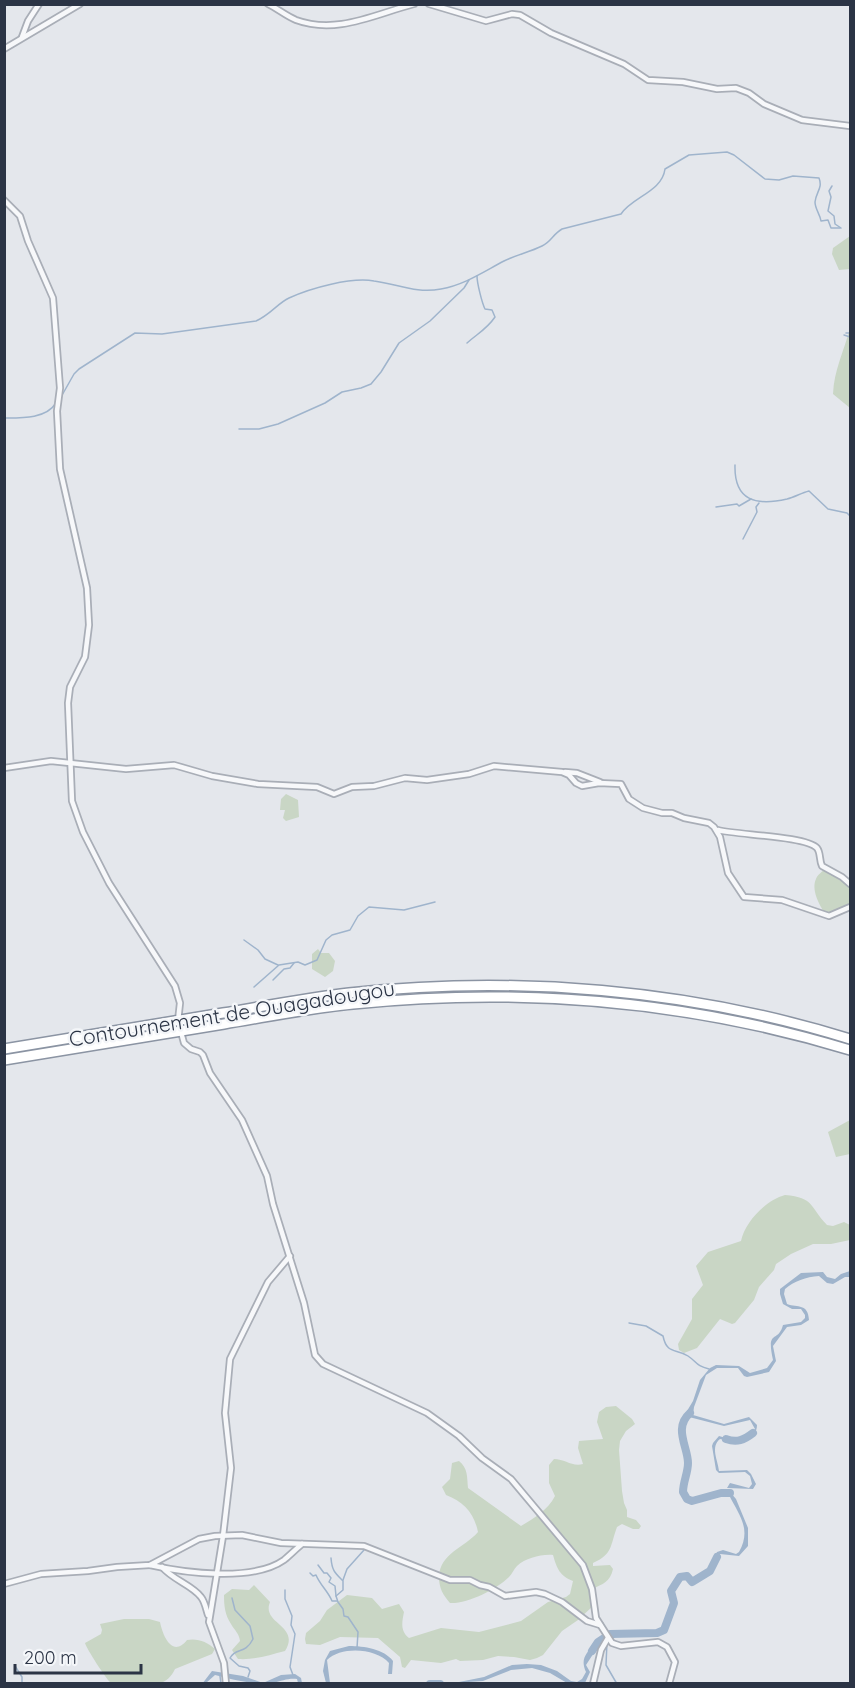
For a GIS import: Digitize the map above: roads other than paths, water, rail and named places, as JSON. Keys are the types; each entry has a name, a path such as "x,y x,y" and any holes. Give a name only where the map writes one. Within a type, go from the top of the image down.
{"highway":[{"name":"Contournement de Ouagadougou","path":"4,1049 348,993 463,986 528,985 619,992 704,1004 767,1016 850,1039"},
{"name":"Contournement de Ouagadougou","path":"4,1060 352,1004 441,998 510,997 602,1002 688,1012 749,1023 850,1050"}],"street":[{"path":"22,37 28,21 39,4"},
{"path":"4,48 80,4"},
{"path":"268,4 294,19 323,26 361,21 414,4"},
{"path":"429,4 486,21 512,14 520,15 552,33 624,64 648,80 683,82 717,89 736,88 749,93 764,104 802,120 850,126"},
{"path":"4,200 20,216 28,241 53,298 60,388 57,411 60,469 87,588 89,625 85,657 70,687 68,703 72,801 84,832 110,883 175,986 180,1003 178,1021 183,1043 203,1055 210,1073 242,1120 267,1176 273,1204 304,1304 315,1355 324,1364 427,1413 459,1436 515,1484 584,1565 592,1589 596,1618 612,1643 621,1646 658,1642 668,1647 675,1662 669,1683"},
{"path":"4,768 51,760 126,769 174,765 235,780 258,784 317,787 334,794 352,787 374,786 405,778 427,780 469,774 494,766 577,773 603,784"},
{"path":"562,772 582,786 621,784 630,799 643,808 709,823 718,831 728,873 744,897 782,900 829,916 850,907"},
{"path":"718,831 784,838 813,845 819,852 822,866 843,877 850,884"},
{"path":"209,1617 223,1536 231,1468 225,1413 230,1359 268,1282 290,1256"},
{"path":"150,1565 199,1539 223,1536 242,1535 262,1541 302,1544 364,1546 450,1580 470,1580 505,1596 545,1594 562,1602 587,1621 600,1625"},
{"path":"4,1584 41,1574 150,1565 195,1573 239,1573 284,1560 302,1544"},
{"path":"162,1568 202,1598 224,1663 226,1683"},
{"path":"593,1683 604,1641 608,1638"}],"water":[{"path":"850,1271 850,1277 845,1277 833,1284 827,1283 819,1276 809,1277 785,1289 787,1304 802,1307 807,1311 809,1320 801,1325 787,1327 773,1346 776,1361 769,1372 747,1377 738,1368 717,1368 706,1375 693,1415 724,1424 749,1417 757,1425 753,1435 747,1438 755,1429 750,1420 724,1426 689,1417 687,1411 700,1380 710,1368 716,1365 739,1366 750,1373 767,1368 773,1360 772,1340 781,1331 783,1325 801,1322 805,1318 801,1309 792,1309 783,1304 780,1289 801,1273 823,1272 827,1277 835,1279"},
{"path":"719,1436 736,1441 720,1439 717,1442 715,1450 719,1471 747,1470 756,1484 753,1489 727,1488 730,1483 749,1488 752,1484 750,1476 745,1472 719,1473 716,1470 712,1446"},
{"path":"730,1492 736,1499 748,1528 748,1546 739,1556 720,1554 715,1566 713,1565 717,1552 723,1550 736,1554 743,1544 743,1522 729,1495"},
{"path":"596,1643 599,1645 586,1665 590,1672 585,1683 567,1683 550,1673 532,1668 511,1670 483,1681 454,1683 484,1677 512,1665 527,1664 541,1665 577,1682 586,1672 585,1656"},
{"path":"349,1646 379,1651 389,1657 393,1661 392,1674 388,1674 389,1663 376,1654 358,1651 341,1652 327,1660 330,1683 326,1683 323,1671 330,1651"},
{"path":"212,1671 243,1676 263,1683 281,1675 295,1674 301,1678 302,1683 298,1683 297,1679 288,1679 260,1684 215,1675 202,1684"}],"waterway":[{"path":"61,397 79,369 135,333 162,334 256,321 289,298 319,287 343,282 365,280 423,290 441,289 458,284 542,246 562,229 621,214 632,203 653,189 663,177 665,169 689,155 727,152 765,179 779,180 793,176 819,178 820,187 815,202 821,221 828,220 831,228 840,228"},
{"path":"832,186 829,191 831,197 828,211 834,216 835,224 841,228"},
{"path":"467,343 495,317 492,310 485,309 477,276"},
{"path":"239,429 259,429 278,424 325,403 342,392 371,384 399,343 430,321 464,288 469,280"},
{"path":"844,335 850,337"},
{"path":"4,418 40,415 56,403"},
{"path":"735,465 738,486 749,498 757,501 776,501 809,491 828,509 847,513 850,516"},
{"path":"716,507 737,504 739,506 751,499"},
{"path":"743,539 757,512 756,507 759,503"},
{"path":"254,987 279,965 298,962 305,965 317,960 326,940 332,935 350,930 358,916 369,907 404,910 435,902"},
{"path":"244,940 258,950 265,959 278,965"},
{"path":"273,980 294,963"},
{"path":"629,1323 646,1326 663,1336 670,1349 684,1354 709,1369"},
{"path":"690,1413 685,1419 682,1431 688,1463 683,1492 687,1499 692,1501 721,1493 730,1493"},
{"path":"726,1439 740,1440 753,1433"},
{"path":"343,1580 347,1569 364,1550"},
{"path":"592,1651 598,1642 610,1634 657,1633 664,1630 674,1603 671,1591 680,1577 687,1576 692,1582 710,1571 717,1557"},
{"path":"331,1558 334,1571 343,1581 343,1590 336,1596 344,1616 348,1617 358,1632 357,1648"},
{"path":"318,1565 331,1578 329,1582 335,1586 336,1596"},
{"path":"310,1573 313,1576 316,1575 332,1601 337,1601"},
{"path":"285,1590 285,1599 292,1616 291,1625 295,1634 290,1667 293,1675"},
{"path":"232,1598 235,1610 250,1626 253,1639 247,1647 230,1658 239,1666 248,1668 250,1671 248,1677"},
{"path":"610,1639 620,1634"},
{"path":"607,1642 606,1665 617,1684"},
{"path":"15,1666 22,1677 22,1684"},
{"path":"220,1676 221,1684"},
{"path":"430,1684 440,1684"}]}
